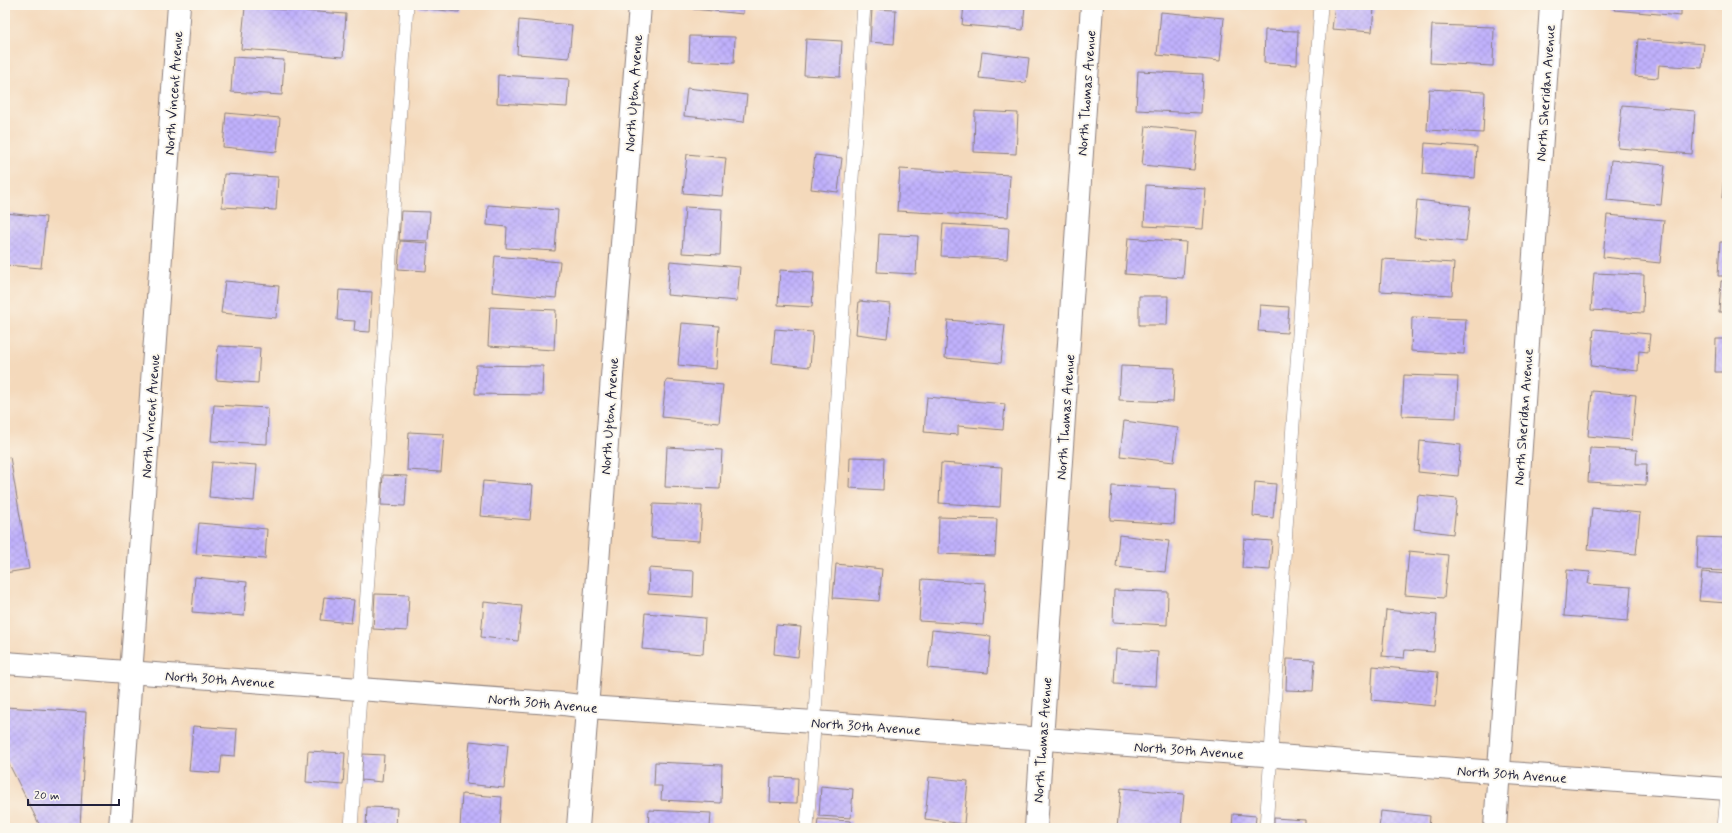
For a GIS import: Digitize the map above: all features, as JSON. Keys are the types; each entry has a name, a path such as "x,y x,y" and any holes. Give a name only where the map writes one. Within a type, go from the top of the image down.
{"street":[{"name":"North Vincent Avenue","path":"120,828 179,5"},
{"name":"North Upton Avenue","path":"578,828 640,5"},
{"name":"North Thomas Avenue","path":"1036,828 1092,5"},
{"name":"North Sheridan Avenue","path":"1495,828 1551,5"},
{"name":"North 30th Avenue","path":"5,663 564,704 587,707 814,722 1042,740 1727,789"}],"lane":[{"path":"351,828 359,689 407,5"},
{"path":"807,828 864,5"},
{"path":"1266,828 1321,5"},
{"path":"1724,828 1727,794"}],"building":[{"path":"418,5 460,5 459,12 418,8"},
{"path":"693,5 743,5 743,14 693,9"},
{"path":"964,5 1025,5 1023,30 962,25"},
{"path":"1335,5 1383,5 1383,9 1374,8 1372,32 1332,29"},
{"path":"1615,5 1681,5 1681,16 1614,10"},
{"path":"245,7 346,14 343,57 241,49"},
{"path":"872,9 896,10 894,44 870,42"},
{"path":"1161,12 1224,18 1220,61 1157,55"},
{"path":"519,20 572,25 569,58 517,54"},
{"path":"1432,25 1494,27 1493,66 1430,63"},
{"path":"1265,30 1298,31 1297,65 1264,63"},
{"path":"690,36 735,37 734,63 689,61"},
{"path":"806,39 842,41 840,77 804,75"},
{"path":"1638,39 1704,44 1702,68 1659,65 1658,78 1635,76"},
{"path":"982,52 1029,58 1026,83 979,78"},
{"path":"233,57 284,60 282,95 231,92"},
{"path":"1138,71 1203,74 1201,113 1136,110"},
{"path":"498,75 569,79 567,107 497,103"},
{"path":"687,88 747,95 744,122 684,116"},
{"path":"1429,89 1485,92 1483,133 1427,130"},
{"path":"1622,105 1695,111 1692,154 1618,148"},
{"path":"975,111 1018,113 1016,154 974,152"},
{"path":"226,113 280,118 277,152 223,147"},
{"path":"1146,126 1198,131 1194,170 1142,165"},
{"path":"1425,143 1477,147 1475,178 1423,174"},
{"path":"687,154 726,158 722,196 683,193"},
{"path":"815,155 842,158 838,192 811,189"},
{"path":"1611,160 1665,165 1661,205 1607,200"},
{"path":"1725,165 1727,165 1727,199 1722,198"},
{"path":"900,169 1010,175 1008,217 897,211"},
{"path":"224,174 278,177 276,210 222,207"},
{"path":"1146,185 1206,189 1203,229 1144,226"},
{"path":"1417,200 1470,206 1466,242 1414,237"},
{"path":"488,205 558,210 555,251 506,248 507,227 487,225"},
{"path":"685,207 722,209 720,255 682,253"},
{"path":"401,211 430,212 428,241 399,240"},
{"path":"5,213 46,217 41,268 5,265"},
{"path":"1607,215 1664,220 1660,263 1603,257"},
{"path":"943,224 1009,228 1007,259 941,256"},
{"path":"879,234 918,236 916,274 877,272"},
{"path":"1128,238 1186,242 1183,278 1125,274"},
{"path":"400,241 428,243 426,271 398,269"},
{"path":"1720,242 1727,242 1727,276 1718,276"},
{"path":"495,256 560,262 556,298 492,292"},
{"path":"1382,259 1454,263 1452,295 1380,291"},
{"path":"670,261 740,267 737,301 667,295"},
{"path":"780,270 814,272 812,307 778,305"},
{"path":"1594,273 1644,275 1643,313 1591,310"},
{"path":"225,281 279,286 276,318 221,313"},
{"path":"1721,281 1727,281 1727,312 1719,312"},
{"path":"339,290 372,292 370,332 354,331 355,321 337,320"},
{"path":"1139,296 1168,296 1167,325 1139,325"},
{"path":"859,301 891,304 887,338 856,334"},
{"path":"1260,305 1289,307 1287,333 1258,331"},
{"path":"490,307 556,310 554,350 488,346"},
{"path":"1412,317 1466,319 1464,354 1411,351"},
{"path":"948,320 1005,325 1001,363 945,358"},
{"path":"682,323 719,326 716,369 678,365"},
{"path":"775,329 813,332 810,367 772,363"},
{"path":"1594,329 1650,334 1648,352 1639,351 1638,371 1591,366"},
{"path":"1716,339 1727,339 1727,372 1715,372"},
{"path":"218,346 260,348 258,383 216,380"},
{"path":"476,365 543,366 542,395 475,394"},
{"path":"1121,366 1175,368 1173,402 1119,400"},
{"path":"1404,375 1458,377 1456,418 1402,416"},
{"path":"666,380 723,385 719,423 662,417"},
{"path":"1592,391 1636,395 1632,440 1588,436"},
{"path":"927,397 1005,404 1003,430 958,426 958,435 924,432"},
{"path":"214,405 268,408 267,444 211,441"},
{"path":"1124,421 1178,428 1174,462 1120,456"},
{"path":"409,432 444,434 441,472 407,470"},
{"path":"1420,441 1461,445 1458,476 1418,472"},
{"path":"667,447 722,450 720,489 665,487"},
{"path":"1590,448 1637,450 1636,464 1647,464 1646,485 1588,482"},
{"path":"10,457 29,569 5,573 5,458"},
{"path":"850,457 884,458 883,490 849,488"},
{"path":"212,462 257,465 254,501 209,497"},
{"path":"941,463 1002,467 1000,507 939,503"},
{"path":"383,475 407,476 405,506 381,505"},
{"path":"483,481 533,485 530,520 480,516"},
{"path":"1255,482 1276,484 1273,518 1253,516"},
{"path":"1112,486 1176,489 1174,524 1110,520"},
{"path":"1418,495 1457,499 1453,534 1414,529"},
{"path":"653,504 702,506 700,541 651,538"},
{"path":"1592,508 1640,513 1636,554 1588,550"},
{"path":"939,517 997,519 995,556 938,554"},
{"path":"199,523 267,529 265,559 196,554"},
{"path":"1119,535 1169,541 1165,572 1116,567"},
{"path":"1698,537 1727,538 1727,571 1697,570"},
{"path":"1244,539 1272,541 1270,570 1242,568"},
{"path":"1409,551 1448,555 1444,598 1405,595"},
{"path":"836,564 882,569 879,601 833,598"},
{"path":"649,568 694,571 693,597 648,594"},
{"path":"1567,570 1590,572 1588,584 1631,587 1628,621 1564,616"},
{"path":"1702,572 1727,574 1727,603 1699,601"},
{"path":"195,577 247,582 244,616 192,612"},
{"path":"922,579 986,583 983,625 919,621"},
{"path":"1114,590 1168,592 1167,625 1113,622"},
{"path":"375,594 409,595 407,631 373,629"},
{"path":"324,597 354,600 351,623 321,620"},
{"path":"484,602 522,606 518,641 481,637"},
{"path":"1386,610 1437,615 1434,652 1405,650 1404,658 1382,656"},
{"path":"645,613 705,618 703,654 642,649"},
{"path":"776,625 801,627 798,657 774,654"},
{"path":"932,630 991,636 988,673 928,668"},
{"path":"1116,649 1158,652 1156,686 1114,684"},
{"path":"1287,659 1315,660 1313,691 1286,690"},
{"path":"1373,666 1438,672 1435,706 1371,700"},
{"path":"5,707 86,712 80,828 41,828 5,756"},
{"path":"193,726 237,729 235,756 222,755 220,773 189,771"},
{"path":"470,741 508,745 504,788 466,784"},
{"path":"308,751 345,753 343,785 306,782"},
{"path":"363,754 384,755 382,782 361,780"},
{"path":"655,762 722,765 721,803 661,800 662,786 654,786"},
{"path":"771,777 798,778 797,803 770,802"},
{"path":"929,777 968,781 964,824 925,819"},
{"path":"821,786 853,789 851,818 819,816"},
{"path":"1121,788 1184,794 1181,828 1117,828"},
{"path":"462,794 502,797 500,828 460,828"},
{"path":"367,807 397,808 396,828 366,828"},
{"path":"649,810 711,813 710,828 648,828"},
{"path":"1381,811 1430,816 1429,828 1379,828"},
{"path":"1233,814 1256,816 1255,828 1232,828"},
{"path":"1274,818 1305,820 1305,828 1274,828"},
{"path":"818,819 851,821 851,828 817,828"}]}
